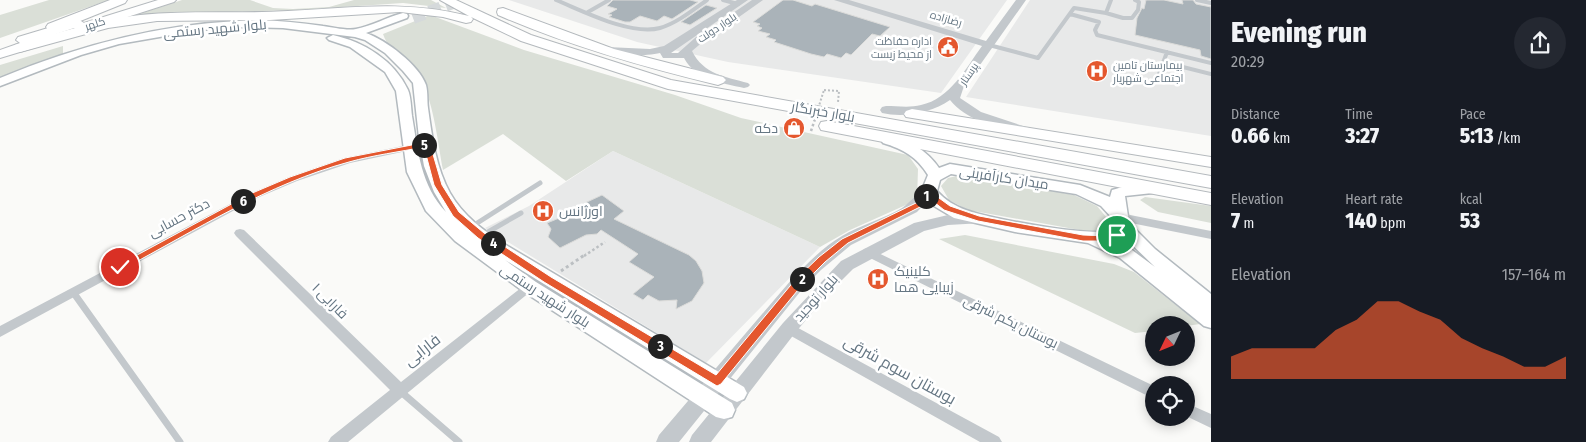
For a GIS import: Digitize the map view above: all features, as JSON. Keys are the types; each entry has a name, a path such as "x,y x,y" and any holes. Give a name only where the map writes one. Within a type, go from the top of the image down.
{"highway":[{"path":"18,45 121,0"},
{"path":"276,3 300,5 334,0"},
{"name":"بلوار خبرنگار","path":"446,0 526,38 574,56 668,84 1211,182"},
{"name":"بلوار خبرنگار","path":"475,0 523,21 603,49 652,64 744,85 886,110 1211,162"},
{"path":"491,0 523,21"},
{"path":"18,45 139,19 289,15 382,7 408,8 450,14 526,38"},
{"path":"668,84 787,118 1211,198"}],"main road":[{"name":"کلهر","path":"18,45 150,0"},
{"name":"کلهر","path":"18,45 170,0"},
{"path":"355,39 408,17"},
{"name":"بلوار شهید رستمی","path":"0,82 92,48 133,38 186,29 231,24 279,24 355,39 410,70 420,84 427,144 438,185 456,214 476,231 547,280 711,389"},
{"name":"بلوار شهید رستمی","path":"0,89 91,55 173,37 236,30 278,30 355,39 390,70 402,91 414,172 432,207 461,237 530,287 684,371 711,389"},
{"path":"0,47 18,45"},
{"path":"0,54 18,45"},
{"path":"862,133 911,148 925,159 935,174 930,182 929,192 947,208 978,219 1083,238 1111,246 1126,254 1211,321"},
{"name":"میدان کارآفرینی","path":"935,174 950,169 964,170 1080,190 1107,202 1149,253 1211,304"},
{"path":"1083,238 1109,238 1117,235 1121,221 1117,194 1124,191 1158,189"},
{"path":"711,389 730,402"}],"street":[{"name":"بلوار دولت","path":"744,85 698,69 690,62 687,52 704,35 758,0"},
{"name":"رضازاده","path":"839,0 989,44"},
{"name":"پرستار","path":"1021,0 957,90 954,98 959,105 969,112 1036,134"},
{"name":"بلوار دولت","path":"603,49 650,52 668,48 741,2"},
{"path":"668,48 665,53 667,56 682,56 687,52"},
{"path":"886,110 932,108 957,90"},
{"name":"دکتر حسابی","path":"0,332 253,196 293,179 348,160 427,144"},
{"name":"بلوار توحید","path":"666,442 798,282 822,259 845,241 921,204 929,192"},
{"name":"بلوار توحید","path":"699,442 789,328 820,291 847,265 868,252 920,227 948,220 978,219"},
{"path":"1121,221 1211,235"},
{"name":"فارابی ۱","path":"240,233 400,390"},
{"name":"بوستان یکم شرقی","path":"868,252 1145,389"},
{"name":"فارابی","path":"336,442 530,287"},
{"name":"بوستان سوم شرقی","path":"789,328 994,442"},
{"path":"1195,413 1211,421"}],"lane":[{"path":"556,0 627,26 651,30 662,28 707,0"},
{"path":"588,12 609,0"},
{"path":"723,0 741,2"},
{"path":"1106,13 1111,0"},
{"path":"989,44 1038,58 1074,8 1125,18 1134,17 1137,15 1139,2 1135,0"},
{"path":"1197,0 1211,3"},
{"path":"1070,14 1099,22 1095,30 1097,35 1211,63"},
{"path":"1159,74 1167,52"},
{"path":"1163,62 1211,74"},
{"path":"476,231 540,183"},
{"path":"476,231 521,213"},
{"path":"73,292 180,442"},
{"path":"400,390 459,442"}],"path":[{"path":"811,131 824,90 839,92 838,102"},
{"path":"547,280 604,242"}],"shaded area":[{"path":"49,0 109,0 0,38 0,15"},
{"path":"182,0 250,0 273,8 293,9 329,7 354,0 431,0 446,8 403,3 298,10 136,15"},
{"path":"509,0 1007,0 941,93 728,62 637,42"},
{"name":"بیمارستان تامین اجتماعی شهریار","path":"1030,0 1211,0 1211,136 966,97"},
{"path":"430,15 524,50 675,95 741,118 908,155 918,169 917,200 850,230 820,247 613,151 566,181 503,134 443,170 433,113 422,81 414,70 391,49 383,34"},
{"path":"63,46 63,55 0,77 0,65"},
{"path":"613,151 820,247 706,363 485,228 529,206"},
{"path":"961,175 1074,195 1097,206 1107,218 1106,224 1095,231 1085,231 968,210 949,200 941,186 948,178"},
{"path":"1145,197 1211,206 1211,223 1158,212 1140,200"},
{"path":"965,235 1114,264 1134,272 1190,316 1145,316 1145,332 1135,333 939,239"}],"building":[{"path":"613,0 690,0 698,2 672,19 664,16 657,21 640,16 630,22 625,22 609,17 612,15 608,14 617,9 607,6"},
{"path":"783,0 793,0 812,6 815,4 890,27 880,36 872,34 851,55 846,53 841,58 827,54 824,57 811,54 774,42 776,40 766,37 770,34 758,31 762,28 757,26 760,24 753,22"},
{"path":"1146,0 1164,0 1183,4 1182,0 1193,0 1196,4 1211,7 1211,59 1201,56 1200,50 1135,35 1137,18 1142,8 1144,9"},
{"path":"706,5 717,8 690,25 681,22"},
{"path":"602,195 624,211 614,219 689,255 696,261 702,271 704,283 692,301 676,309 677,300 659,301 648,295 643,300 633,294 654,277 629,262 638,254 601,230 597,234 586,235 560,248 548,237 551,229 547,223 569,214 574,208"}],"tunnel":[{"path":"413,18 461,0"}],"place":[{"name":"اداره حفاظت از محیط زیست","path":"948,47"},
{"name":"بیمارستان تامین اجتماعی شهریار","path":"1097,71"},
{"name":"دکه","path":"794,128"},
{"name":"اورژانس","path":"543,211"},
{"name":"کلینیک زیبایی هما","path":"878,279"}],"route":[{"path":"120,267 213,216 293,179 348,160 427,144 438,185 456,214 481,236 547,280 717,381 778,309 798,282 822,259 845,241 921,204 929,192 947,208 978,219 1083,238 1109,238 1117,235"}]}
